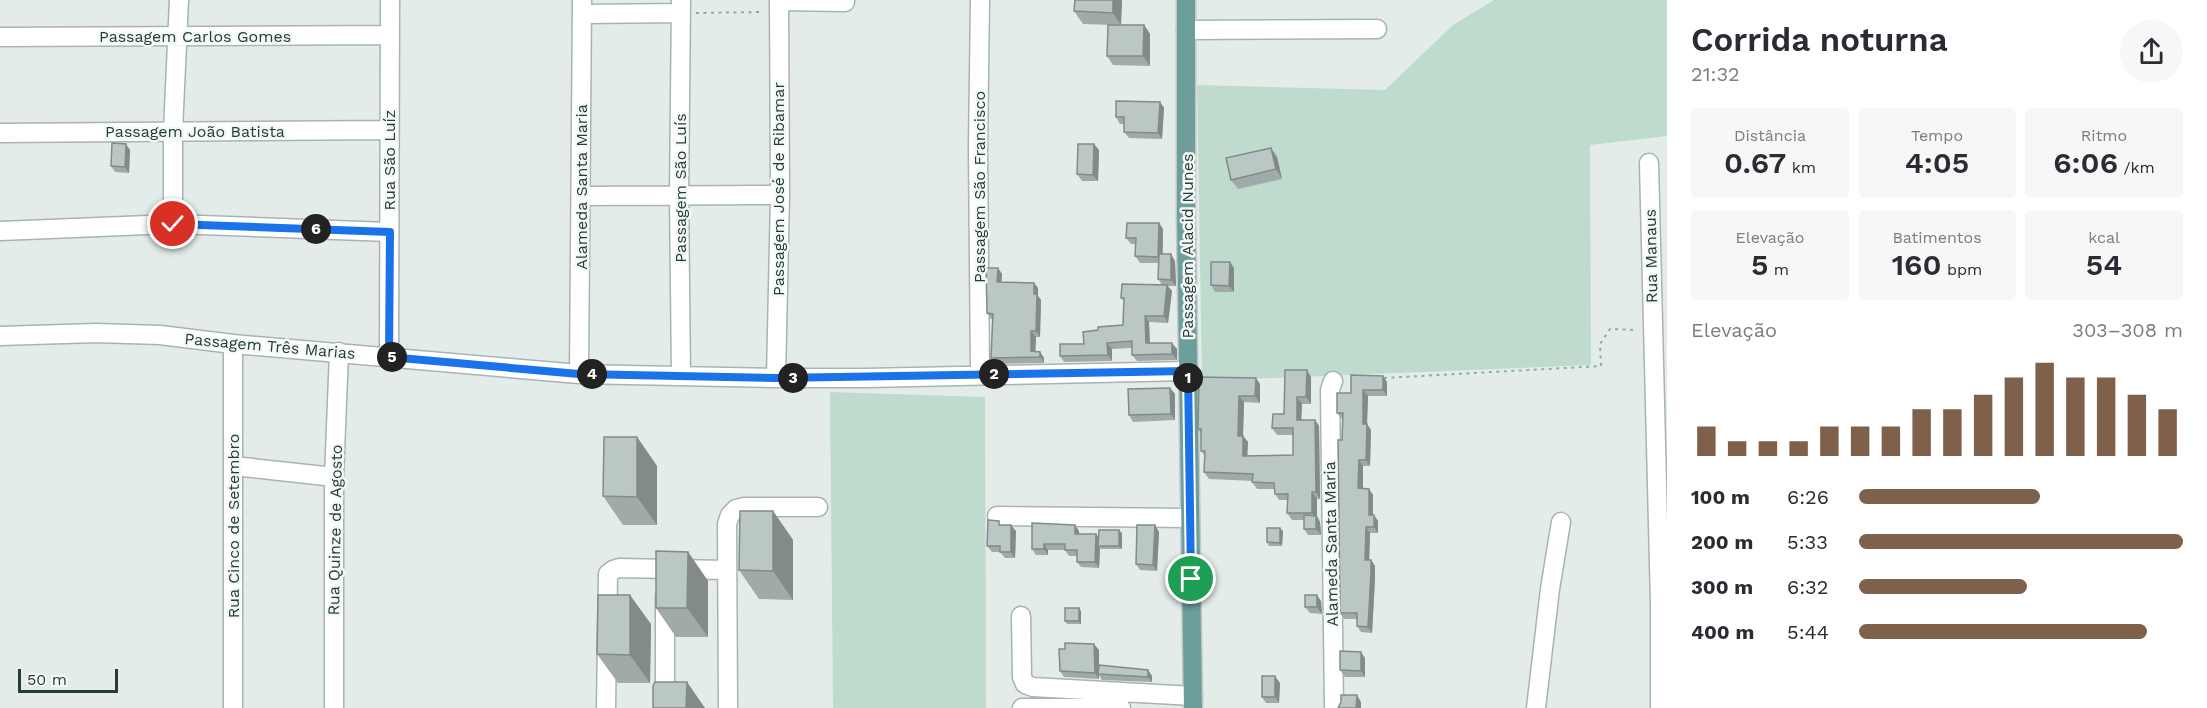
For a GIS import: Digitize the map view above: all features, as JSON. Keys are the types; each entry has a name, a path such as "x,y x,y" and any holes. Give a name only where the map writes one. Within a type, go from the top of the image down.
{"main road":[{"name":"Passagem Alacid Nunes","path":"1186,0 1193,702"}],"street":[{"path":"173,224 173,131 179,0"},
{"name":"Rua São Luíz","path":"389,357 390,0"},
{"name":"Passagem São Francisco","path":"980,0 978,147 980,374"},
{"path":"779,4 845,2"},
{"name":"Passagem José de Ribamar","path":"776,378 780,195 779,4"},
{"path":"582,7 681,7"},
{"name":"Alameda Santa Maria","path":"579,374 582,7"},
{"name":"Passagem São Luís","path":"681,7 679,196 681,376"},
{"path":"1186,30 1377,29"},
{"name":"Passagem Carlos Gomes","path":"0,37 390,35"},
{"name":"Passagem João Batista","path":"0,133 389,130"},
{"name":"Rua Manaus","path":"1649,163 1653,328 1661,449 1663,678 1660,708"},
{"path":"582,196 780,195"},
{"path":"0,231 173,224 390,232"},
{"name":"Passagem Três Marias","path":"0,336 96,333 160,335 233,344 579,374 776,378 1188,371"},
{"name":"Rua Cinco de Setembro","path":"233,344 233,708"},
{"name":"Rua Quinze de Agosto","path":"334,708 334,477 339,352"},
{"name":"Alameda Santa Maria","path":"1333,381 1330,390 1334,708"},
{"path":"234,466 334,477"},
{"path":"728,708 727,570 730,515 736,509 744,507 818,507"},
{"path":"997,516 1190,518"},
{"path":"1536,708 1550,589 1562,522"},
{"path":"606,708 608,574 619,568 727,570"},
{"path":"665,569 665,708"},
{"path":"1021,616 1024,684 1033,687 1193,702"},
{"path":"1022,708 1121,708"}],"path":[{"path":"681,7 779,4"},
{"path":"1379,378 1600,366 1600,344 1610,329 1653,328"}],"green space":[{"path":"1494,0 1667,0 1667,136 1590,145 1591,365 1202,381 1197,85 1385,90 1453,25"},
{"path":"830,392 985,397 986,708 833,708"}],"building":[{"path":"1075,0 1113,0 1113,13 1074,11"},
{"path":"1108,25 1144,25 1143,56 1107,56"},
{"path":"1116,101 1160,102 1158,133 1124,132 1124,117 1116,117"},
{"path":"112,143 126,144 125,167 111,166"},
{"path":"1078,144 1094,144 1093,175 1077,174"},
{"path":"1271,148 1276,169 1231,180 1226,158"},
{"path":"1127,223 1159,223 1158,257 1135,256 1136,238 1126,238"},
{"path":"1159,254 1171,254 1171,280 1158,279"},
{"path":"1211,262 1230,262 1229,286 1211,285"},
{"path":"986,268 998,268 997,282 1034,283 1034,294 1037,294 1036,331 1031,331 1031,351 1040,352 1040,357 991,358 993,314 987,313"},
{"path":"1122,284 1167,285 1164,316 1145,316 1146,343 1172,343 1172,354 1132,355 1132,341 1107,343 1108,355 1060,356 1060,344 1084,344 1083,332 1098,330 1098,327 1123,325"},
{"path":"1285,370 1307,370 1306,397 1297,397 1297,420 1315,420 1316,492 1312,492 1312,513 1287,513 1288,494 1275,494 1274,483 1252,482 1253,474 1204,472 1205,451 1201,451 1201,429 1198,429 1199,377 1256,378 1255,396 1239,396 1238,436 1243,436 1243,456 1293,455 1293,428 1272,428 1273,414 1284,414"},
{"path":"1351,375 1383,376 1383,390 1363,390 1363,424 1367,424 1366,460 1359,460 1358,488 1369,489 1369,515 1374,515 1374,527 1366,527 1365,560 1371,560 1368,627 1357,626 1357,613 1340,613 1338,440 1342,440 1343,413 1337,413 1337,393 1351,393"},
{"path":"1170,388 1171,414 1129,415 1128,389"},
{"path":"604,437 637,437 637,497 603,496"},
{"path":"740,511 773,511 773,571 739,570"},
{"path":"1304,515 1316,516 1316,529 1304,529"},
{"path":"988,520 999,521 999,525 1011,525 1011,552 1000,552 1000,546 987,546"},
{"path":"1032,523 1075,525 1075,534 1096,534 1095,562 1077,562 1077,550 1065,550 1065,544 1044,544 1044,549 1032,549"},
{"path":"1137,525 1155,525 1153,565 1136,564"},
{"path":"1267,528 1280,528 1280,543 1267,542"},
{"path":"1099,530 1119,530 1119,546 1098,546"},
{"path":"656,551 688,552 687,608 656,608"},
{"path":"598,595 630,595 630,655 597,654"},
{"path":"1305,595 1317,595 1317,607 1305,607"},
{"path":"1065,608 1079,608 1079,621 1065,621"},
{"path":"1065,643 1094,644 1095,673 1060,671 1059,649 1065,649"},
{"path":"1340,651 1361,652 1361,671 1340,670"},
{"path":"1099,665 1148,670 1148,677 1098,674"},
{"path":"1262,676 1275,676 1275,697 1262,697"},
{"path":"655,682 687,682 686,708 653,708"},
{"path":"1341,695 1357,695 1356,708 1338,708"}],"route":[{"path":"173,224 390,232 389,357 579,374 776,378 1188,371 1191,579"}]}
